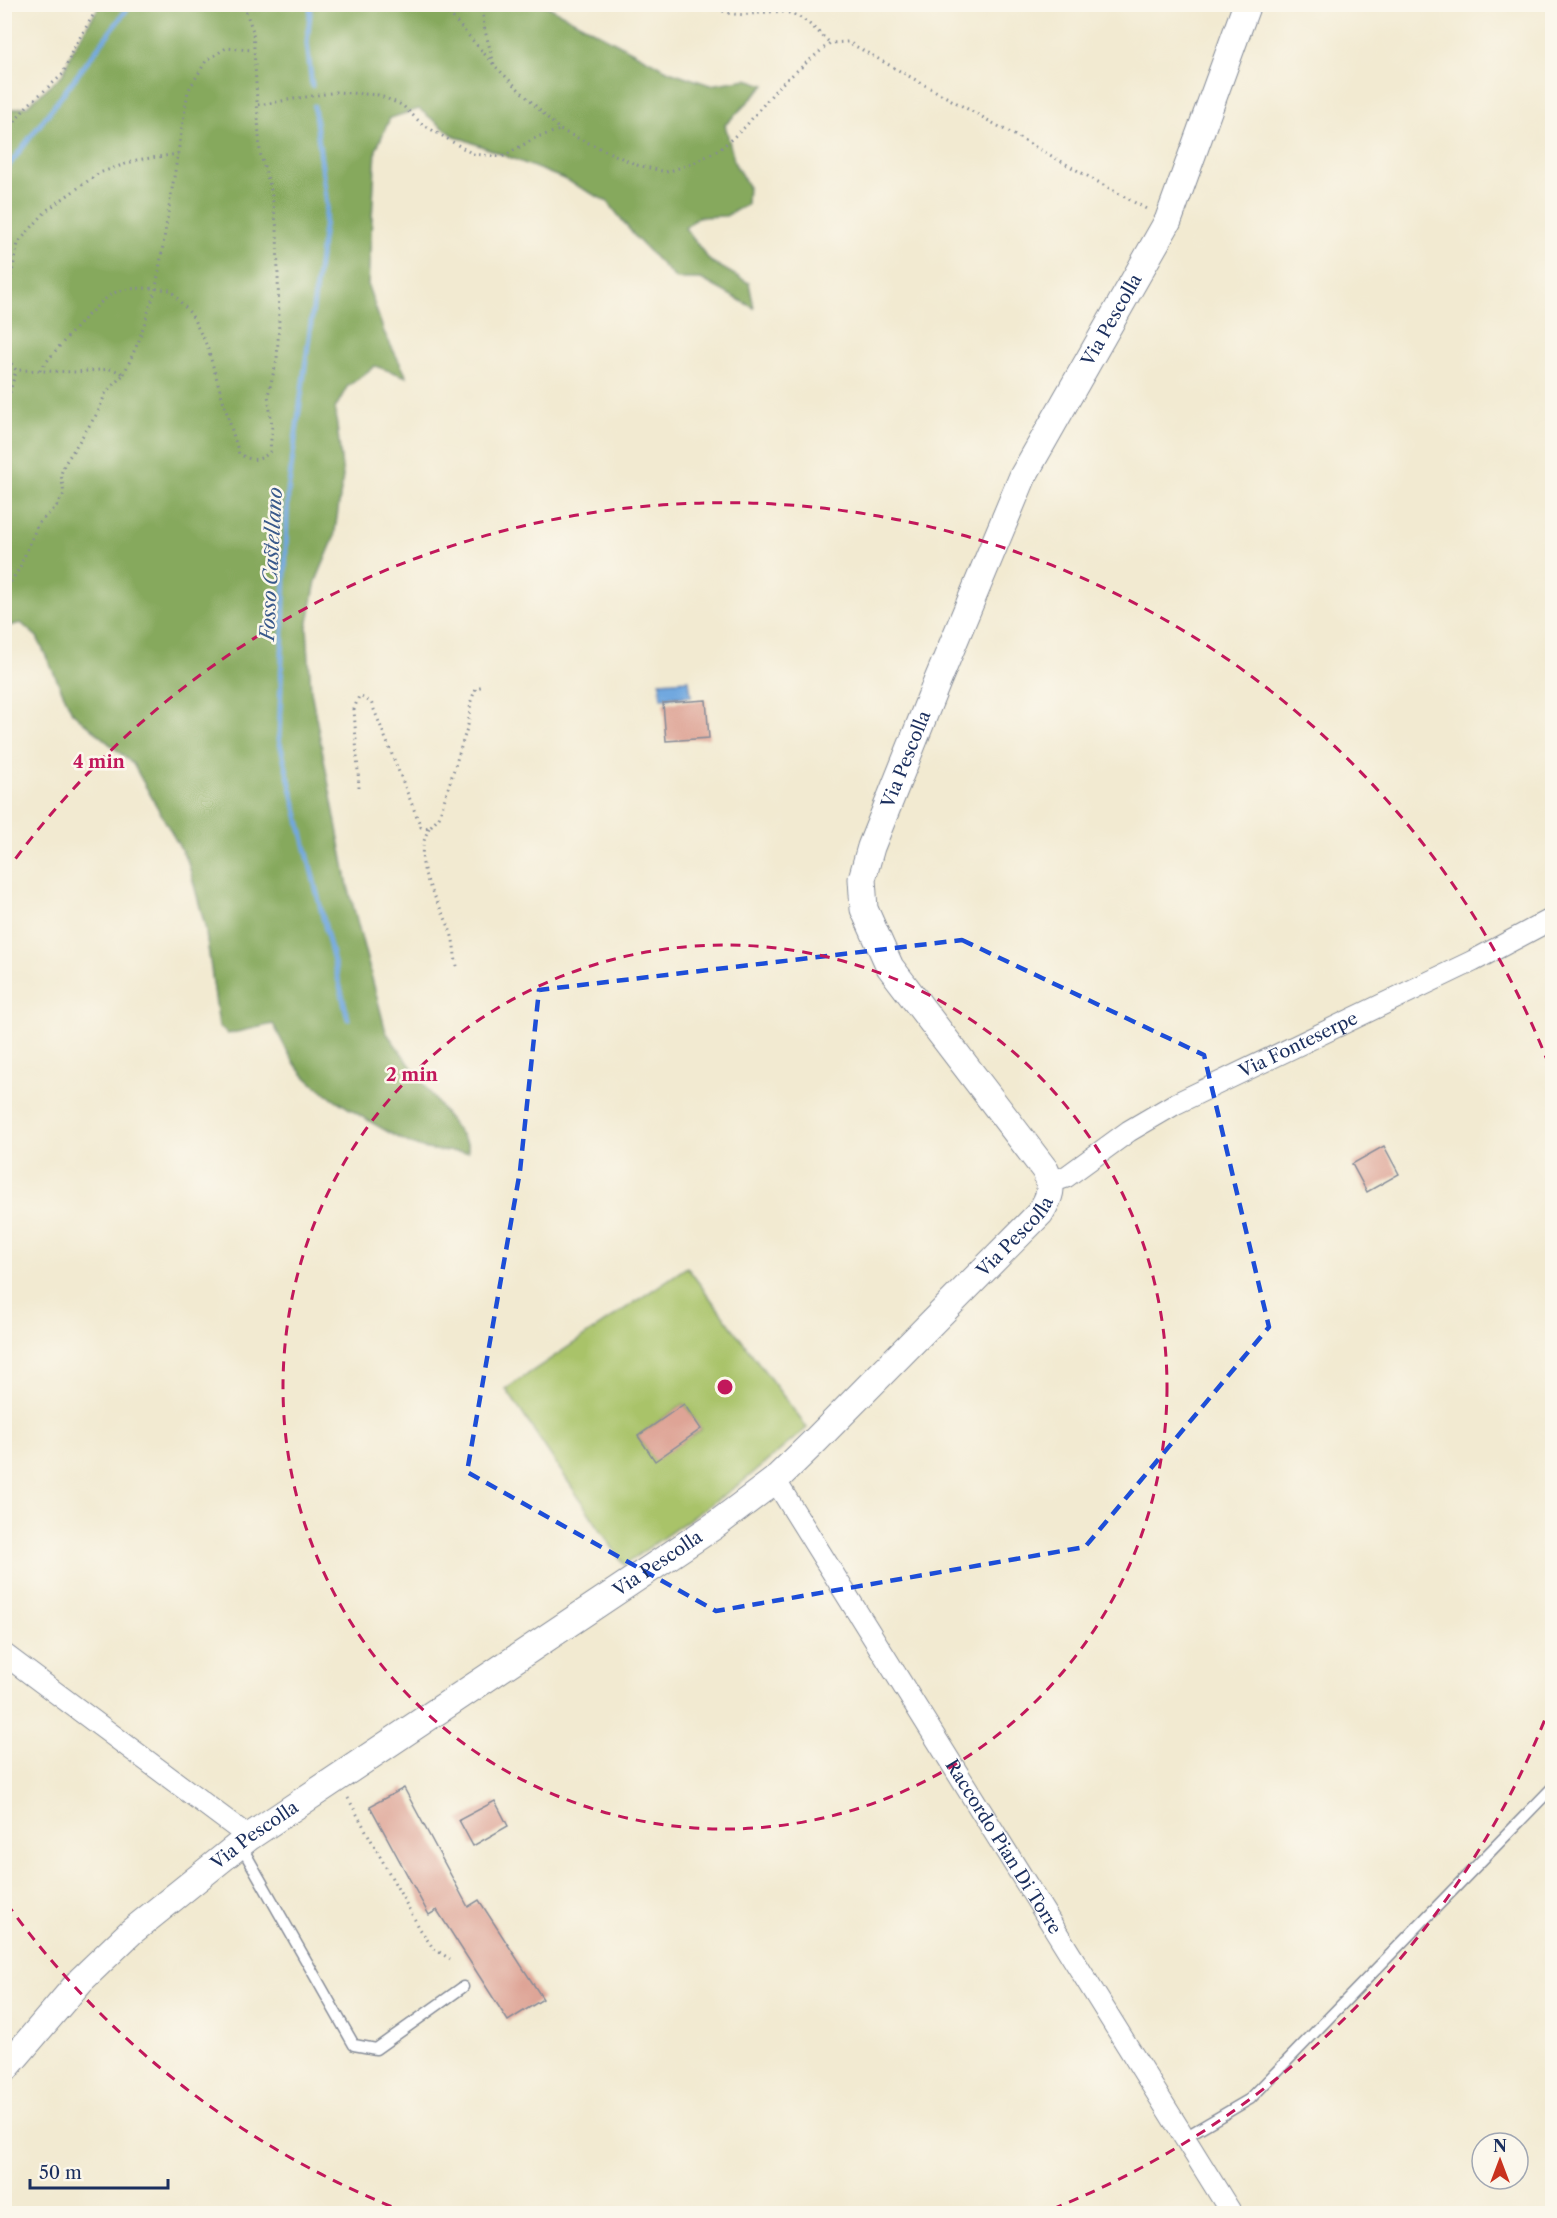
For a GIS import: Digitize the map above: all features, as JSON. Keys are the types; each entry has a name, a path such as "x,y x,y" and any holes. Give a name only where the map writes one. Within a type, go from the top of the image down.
{"street":[{"name":"Via Pescolla","path":"4,2070 81,1980 131,1932 244,1840 714,1526 775,1480 1040,1213 1050,1196 1051,1182 1045,1170 890,967 874,938 864,909 862,879 871,847 1023,476 1168,221 1246,4"},
{"name":"Via Fonteserpe","path":"1051,1182 1080,1168 1129,1131 1175,1104 1473,961 1552,918"},
{"name":"Raccordo Pian Di Torre","path":"775,1480 1232,2214"},
{"path":"4,1654 244,1840"}],"lane":[{"path":"1185,2136 1250,2099 1552,1788"},
{"path":"244,1840 354,2045 376,2049 463,1987"}],"path":[{"path":"4,135 27,106 63,74 73,49 100,4"},
{"path":"40,370 62,342 113,293 144,287 170,290 191,314 207,346 238,454 251,461 261,459 270,452 272,418 268,395 277,359 279,264 277,229 271,190 260,153 253,32 243,4"},
{"path":"441,4 494,65 560,130 637,165 666,172 692,164 720,149 745,127 778,87 830,43 848,42 1168,221"},
{"path":"482,4 484,27 494,65"},
{"path":"713,4 731,15 768,10 791,13 809,24 830,43"},
{"path":"4,592 19,569 38,524 56,507 64,494 61,474 64,465 98,412 106,392 124,374 139,340 156,288 188,91 206,61 225,48 253,50"},
{"path":"258,105 336,92 378,95 402,105 422,124 472,154 502,157 537,138 560,130"},
{"path":"4,311 18,243 47,210 99,173 137,160 178,154"},
{"path":"4,354 16,370"},
{"path":"16,370 76,372 112,369 124,374"},
{"path":"4,400 9,396 16,370"},
{"path":"458,969 451,934 428,888 423,858 424,839 429,828 439,817 468,725 471,701 476,688 483,686"},
{"path":"359,788 354,709 359,696 371,702 421,827 429,828"},
{"path":"343,1790 420,1929 434,1948 450,1959"}],"highlighted area":[{"path":"962,940 1204,1055 1269,1327 1085,1547 716,1611 467,1472 520,1171 539,990"}],"green space":[{"path":"100,5 545,5 669,71 710,85 747,79 765,85 725,125 735,164 748,186 747,204 726,216 698,217 685,228 710,261 749,283 754,308 701,279 676,279 636,238 608,202 564,179 453,135 419,109 390,118 376,150 368,286 384,332 407,377 375,366 347,387 335,409 343,476 334,538 316,581 307,627 311,691 348,886 386,1032 468,1145 468,1152 439,1151 411,1144 342,1104 304,1075 273,1024 228,1034 219,1026 205,926 188,862 133,764 72,712 37,637 21,623 5,627 5,111 27,106 63,74 73,49"},
{"path":"687,1267 807,1428 741,1483 624,1565 506,1389","holes":["684,1404 701,1429 655,1460 638,1436"]}],"water":[{"path":"689,680 691,696 661,698 660,682"}],"building":[{"path":"706,700 709,738 666,741 663,703"},
{"path":"1384,1146 1399,1174 1367,1192 1352,1164"},
{"path":"684,1404 701,1429 655,1461 638,1436"},
{"path":"404,1788 468,1907 479,1900 543,1999 508,2021 437,1910 429,1915 370,1806"},
{"path":"495,1801 508,1826 473,1846 459,1820"}],"waterway":[{"name":"Fosso Castellano","path":"4,172 131,4"},
{"name":"Fosso Castellano","path":"311,4 307,43 312,86"},
{"name":"Fosso Castellano","path":"314,106 327,205 288,492 279,739 348,1019"}]}
